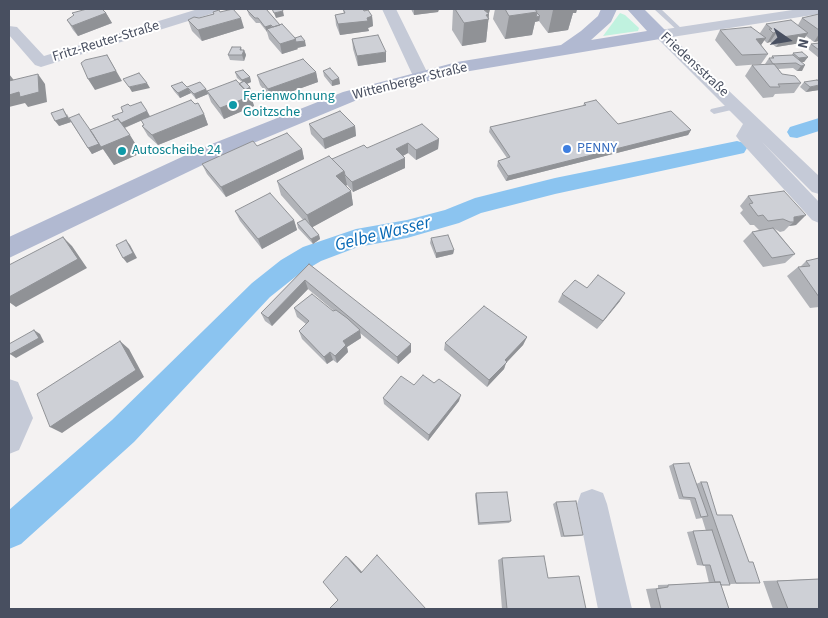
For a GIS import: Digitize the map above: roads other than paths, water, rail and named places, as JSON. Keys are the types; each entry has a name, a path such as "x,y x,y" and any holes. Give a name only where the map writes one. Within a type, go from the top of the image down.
{"main road":[{"path":"566,49 587,35 605,18 609,9"},
{"name":"Friedensstraße","path":"635,9 660,34"},
{"name":"Wittenberger Straße","path":"9,248 119,194 207,154 350,96 421,76 660,34"}],"street":[{"name":"Fritz-Reuter-Straße","path":"12,30 41,62 212,9"},
{"path":"389,9 421,76"},
{"path":"660,34 819,10"},
{"name":"Friedensstraße","path":"660,34 737,106 819,187"},
{"path":"753,122 745,136 819,215"},
{"path":"9,392 19,418 9,440"},
{"path":"592,504 615,609"}],"lane":[{"name":"Friedensstraße","path":"657,9 681,31"},
{"path":"714,111 737,106"}],"waterway":[{"path":"797,132 819,124"},
{"name":"Gelbe Wasser","path":"9,532 123,431 261,290 290,267 312,254 356,238 407,229 451,217 475,206 555,186 737,148"}],"place":[{"name":"Ferienwohnung Goitzsche","path":"233,105"},
{"name":"PENNY","path":"567,149"},
{"name":"Autoscheibe 24","path":"122,151"}]}
